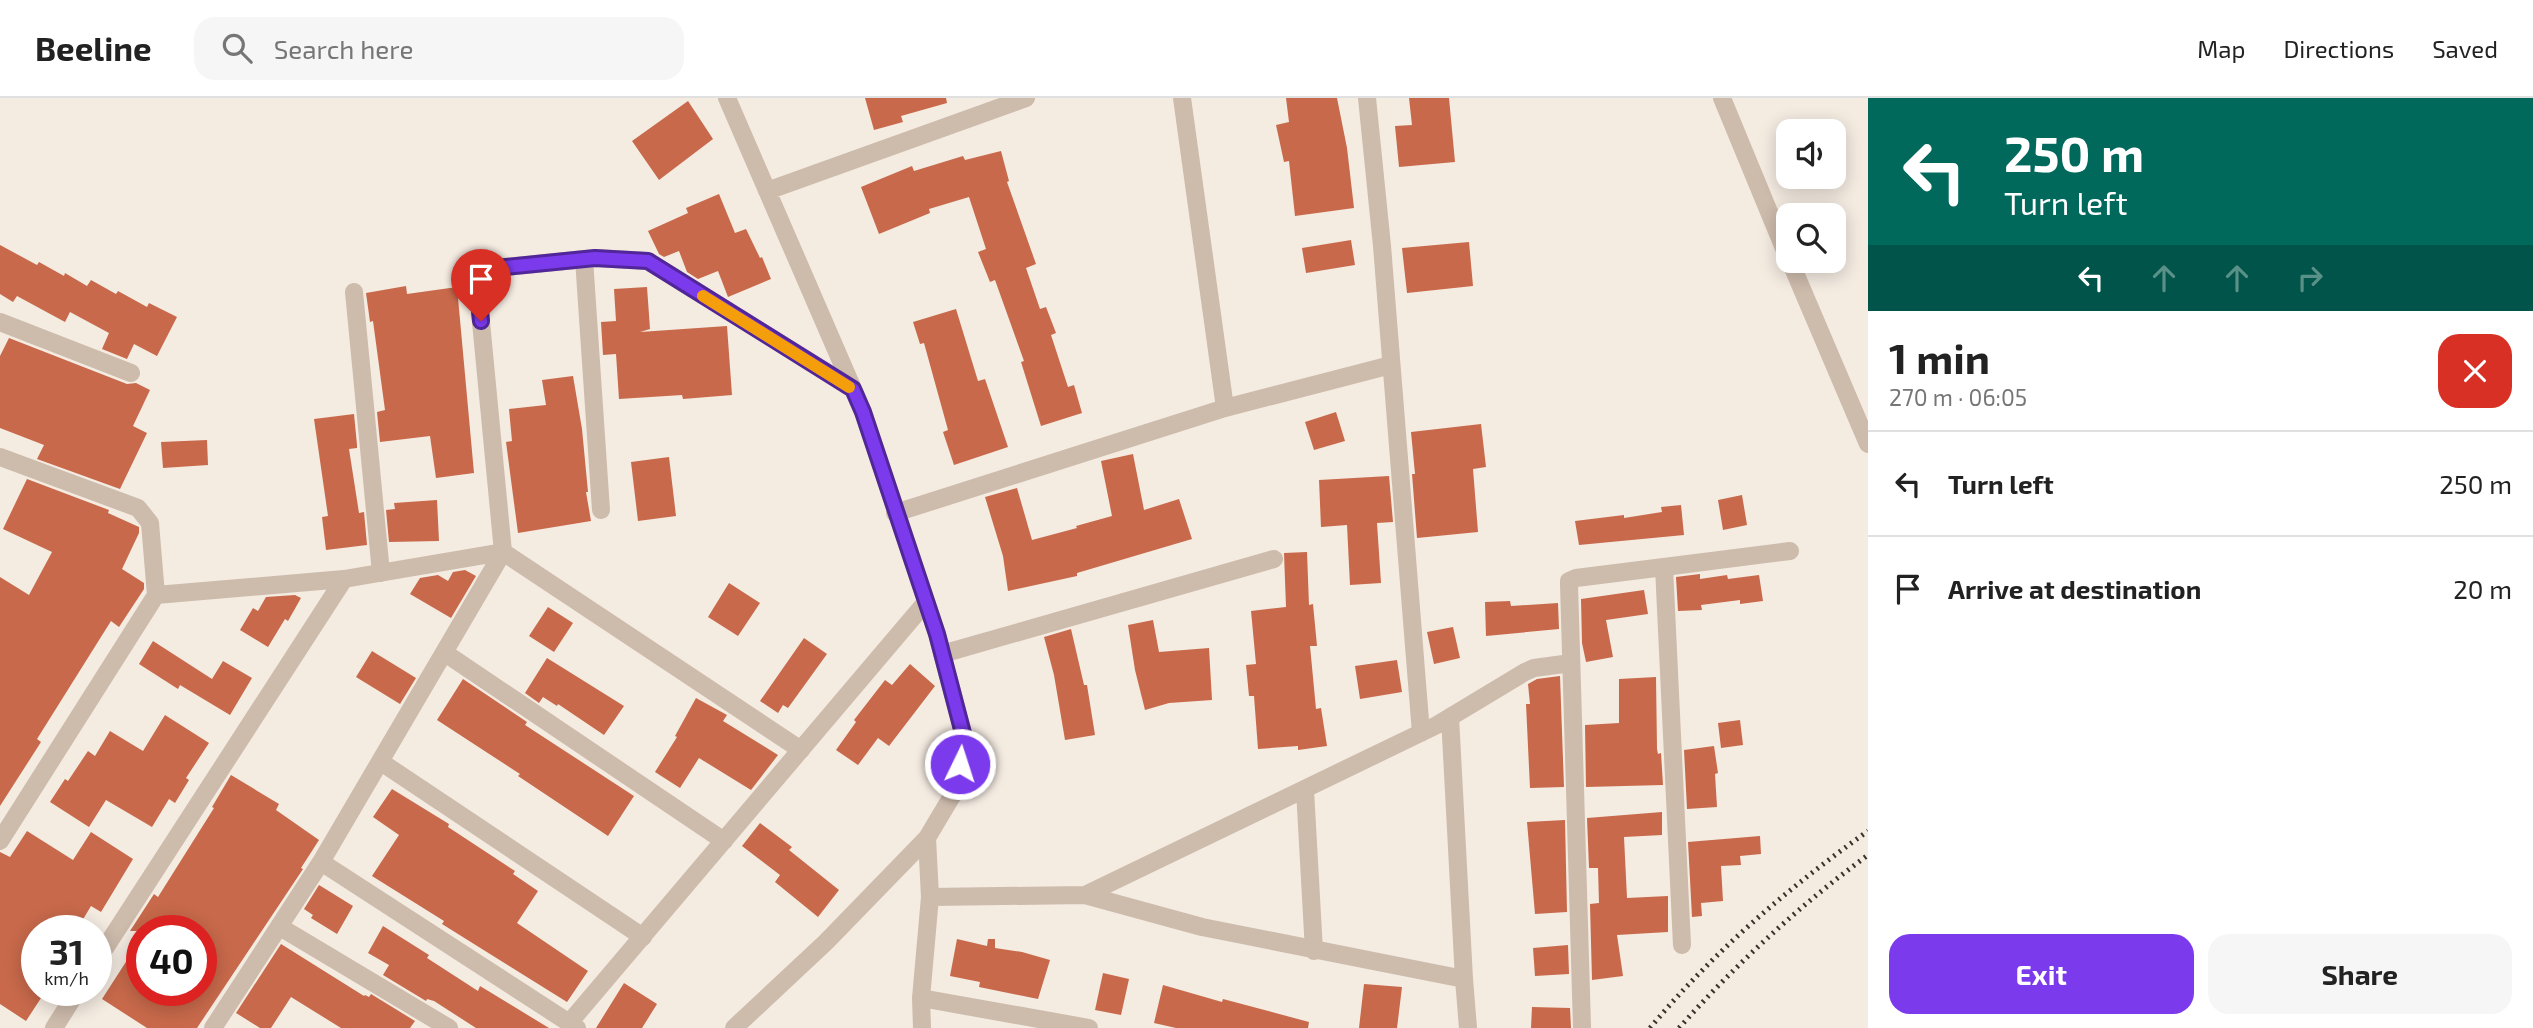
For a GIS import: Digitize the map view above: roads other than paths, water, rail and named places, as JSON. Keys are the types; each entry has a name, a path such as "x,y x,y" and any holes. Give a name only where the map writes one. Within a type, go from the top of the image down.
{"street":[{"path":"727,98 863,412 926,602 964,737 955,791 927,838 826,942 735,1028"},
{"path":"767,191 1026,98"},
{"path":"1182,98 1225,408"},
{"path":"1367,98 1422,733"},
{"path":"1722,98 1776,228"},
{"path":"213,1028 321,863 503,552 476,270 584,259 648,261 853,389"},
{"path":"584,259 601,510"},
{"path":"1795,273 1868,444"},
{"path":"354,292 381,573"},
{"path":"0,322 131,373"},
{"path":"895,513 1225,408 1391,365"},
{"path":"0,457 138,508 150,523 156,595 0,841"},
{"path":"1582,1027 1569,581 1790,551"},
{"path":"156,595 344,579 503,552 801,750"},
{"path":"942,654 1274,559"},
{"path":"1664,567 1682,944"},
{"path":"112,937 344,579"},
{"path":"321,863 573,1025 643,937 926,602"},
{"path":"445,653 724,841"},
{"path":"1085,895 1422,733 1525,672 1534,668 1571,663"},
{"path":"1450,717 1468,1028"},
{"path":"381,762 643,937"},
{"path":"1305,790 1314,951"},
{"path":"922,1028 921,998 930,897 927,838"},
{"path":"930,897 1085,895 1202,927 1464,979"},
{"path":"279,927 449,1028"},
{"path":"921,998 1089,1028"},
{"path":"54,1028 68,1006"}],"railway":[{"path":"1650,1028 1699,973 1753,922 1809,875 1868,831"},
{"path":"1679,1028 1769,937 1868,855"}]}
